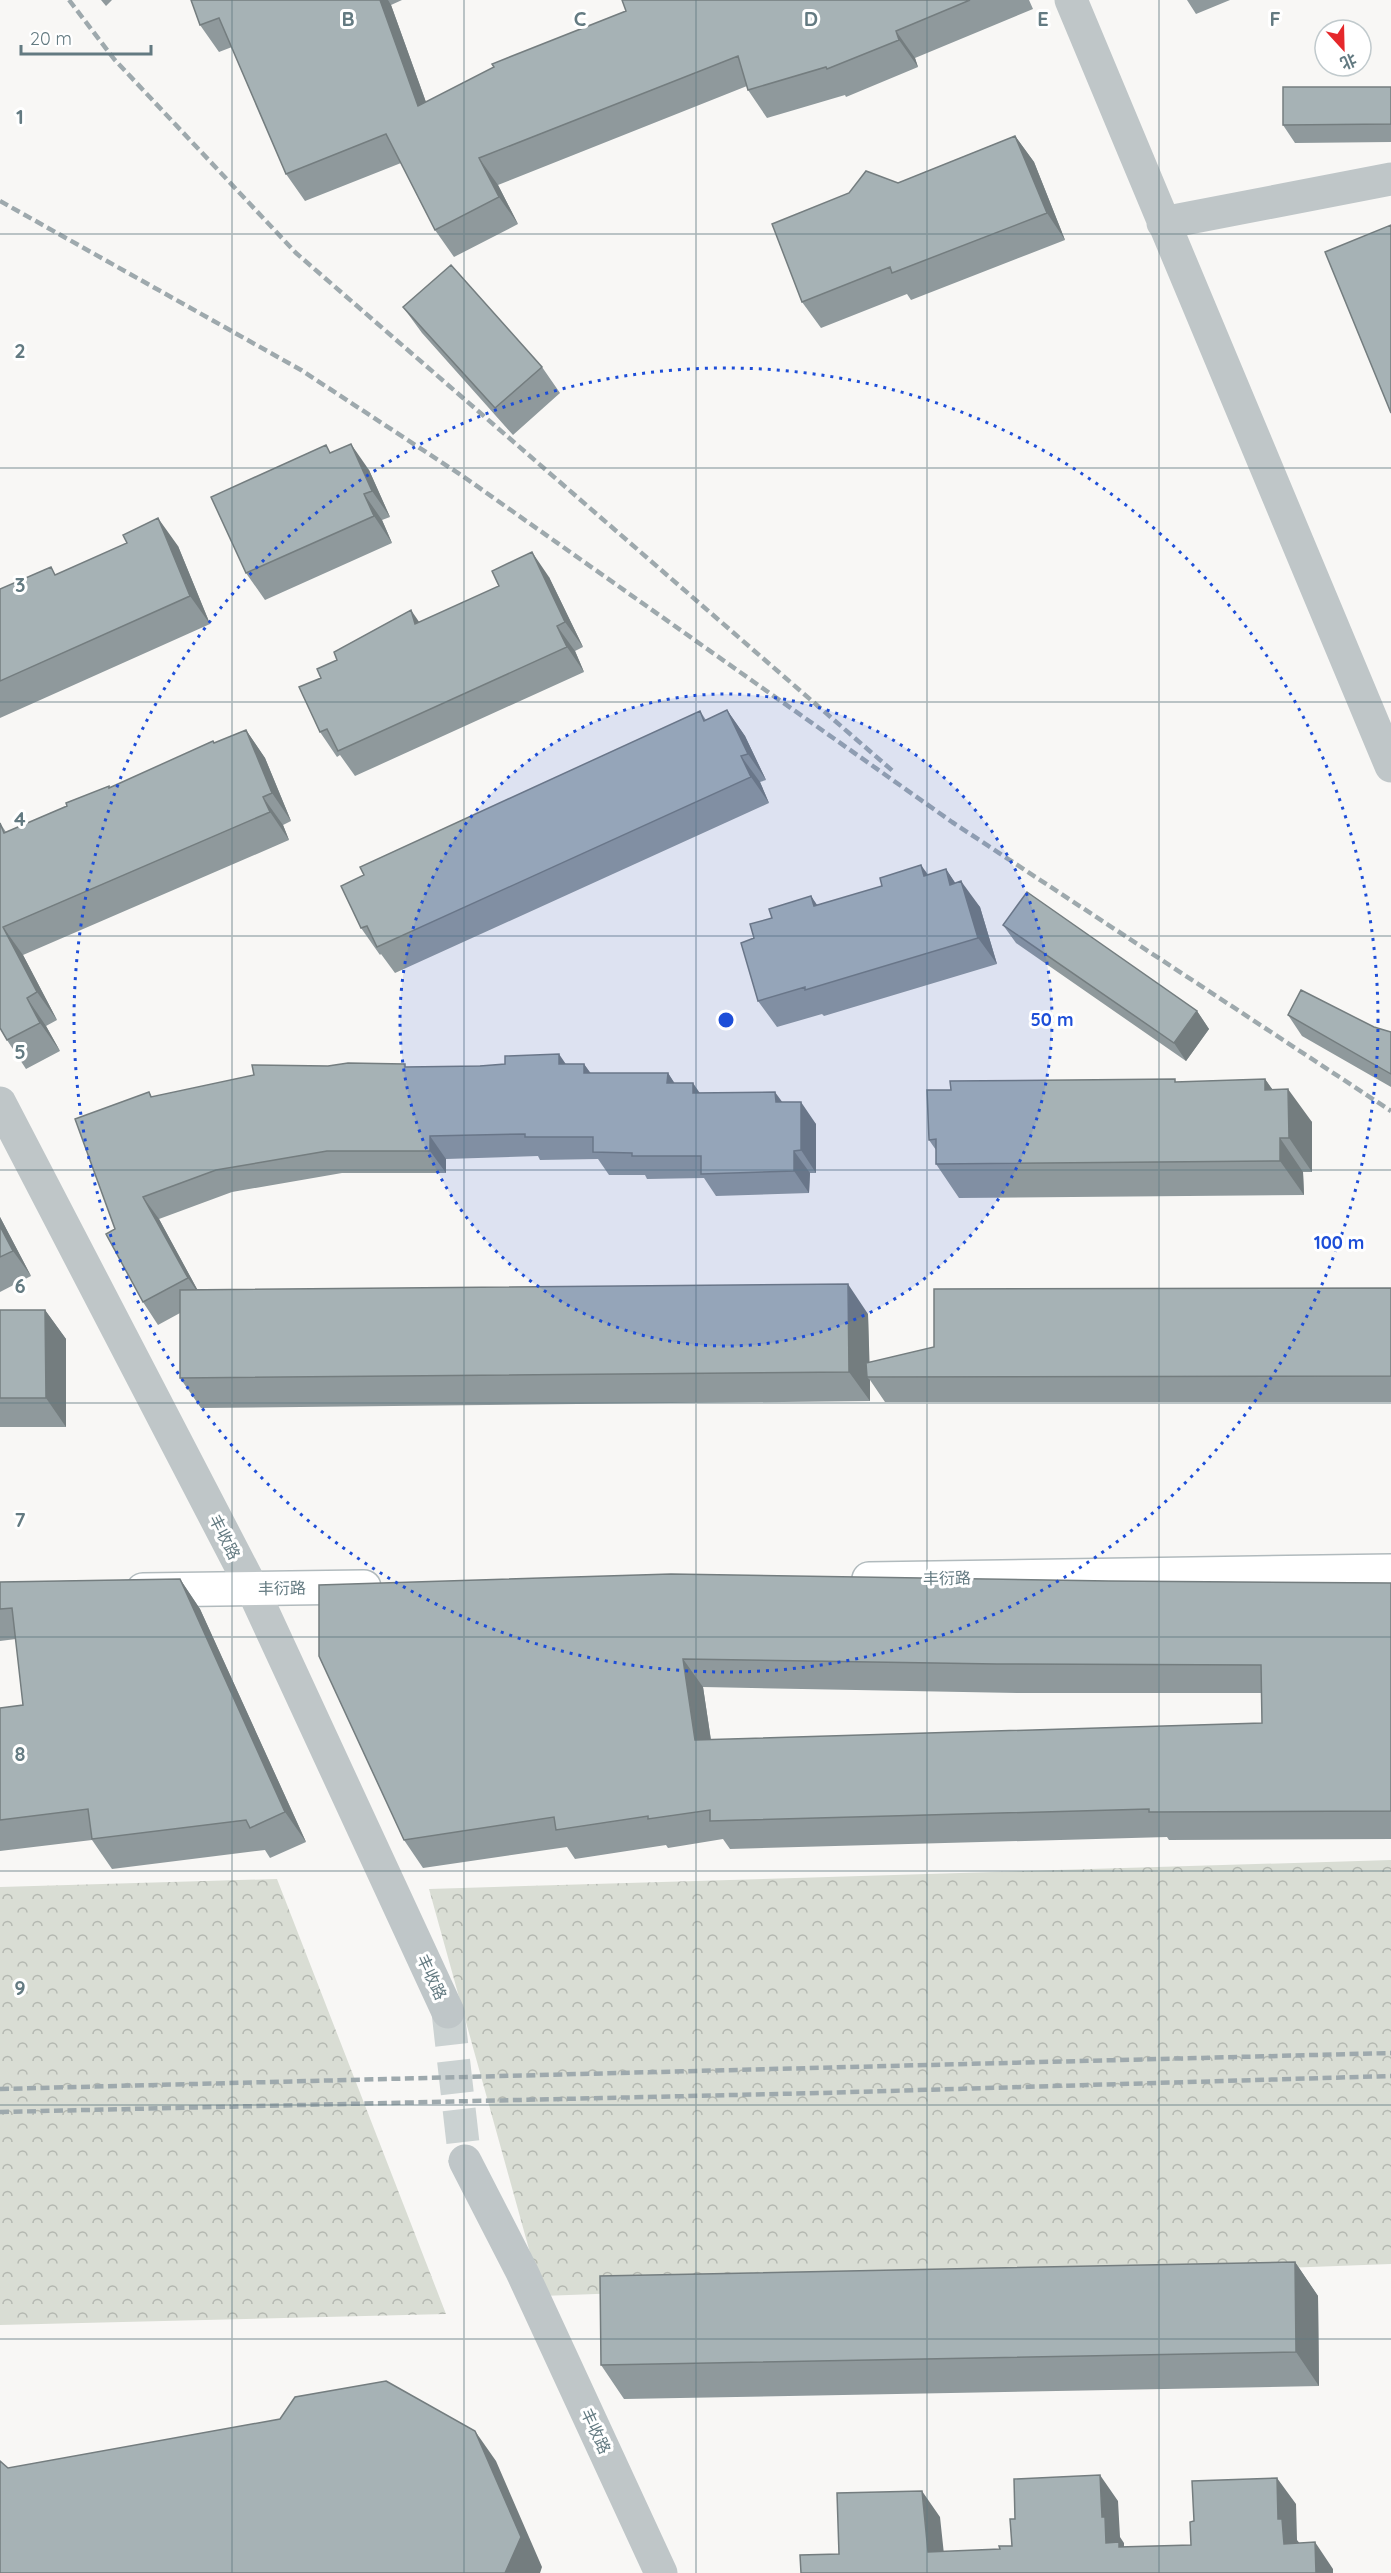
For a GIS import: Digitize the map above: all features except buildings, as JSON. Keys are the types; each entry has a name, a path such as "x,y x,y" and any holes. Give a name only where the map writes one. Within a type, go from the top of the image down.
{"street":[{"path":"1071,0 1391,766"},
{"path":"1163,223 1391,179"},
{"name":"丰收路","path":"0,1103 252,1588 448,2012"},
{"name":"丰衍路","path":"840,1579 1391,1571"},
{"name":"丰衍路","path":"115,1591 396,1586"},
{"name":"丰收路","path":"465,2161 522,2272 661,2573"}],"green space":[{"path":"1391,1860 1391,2264 542,2296 429,1889"},
{"path":"277,1879 446,2314 0,2325 0,1887"}],"tunnel":[{"path":"448,2012 465,2161"}],"railway":[{"path":"69,0 114,59 296,253 895,773"},
{"path":"0,201 301,370 464,477 952,822 1391,1111"},
{"path":"0,2089 1391,2053"},
{"path":"0,2112 820,2093 1391,2076"}]}
